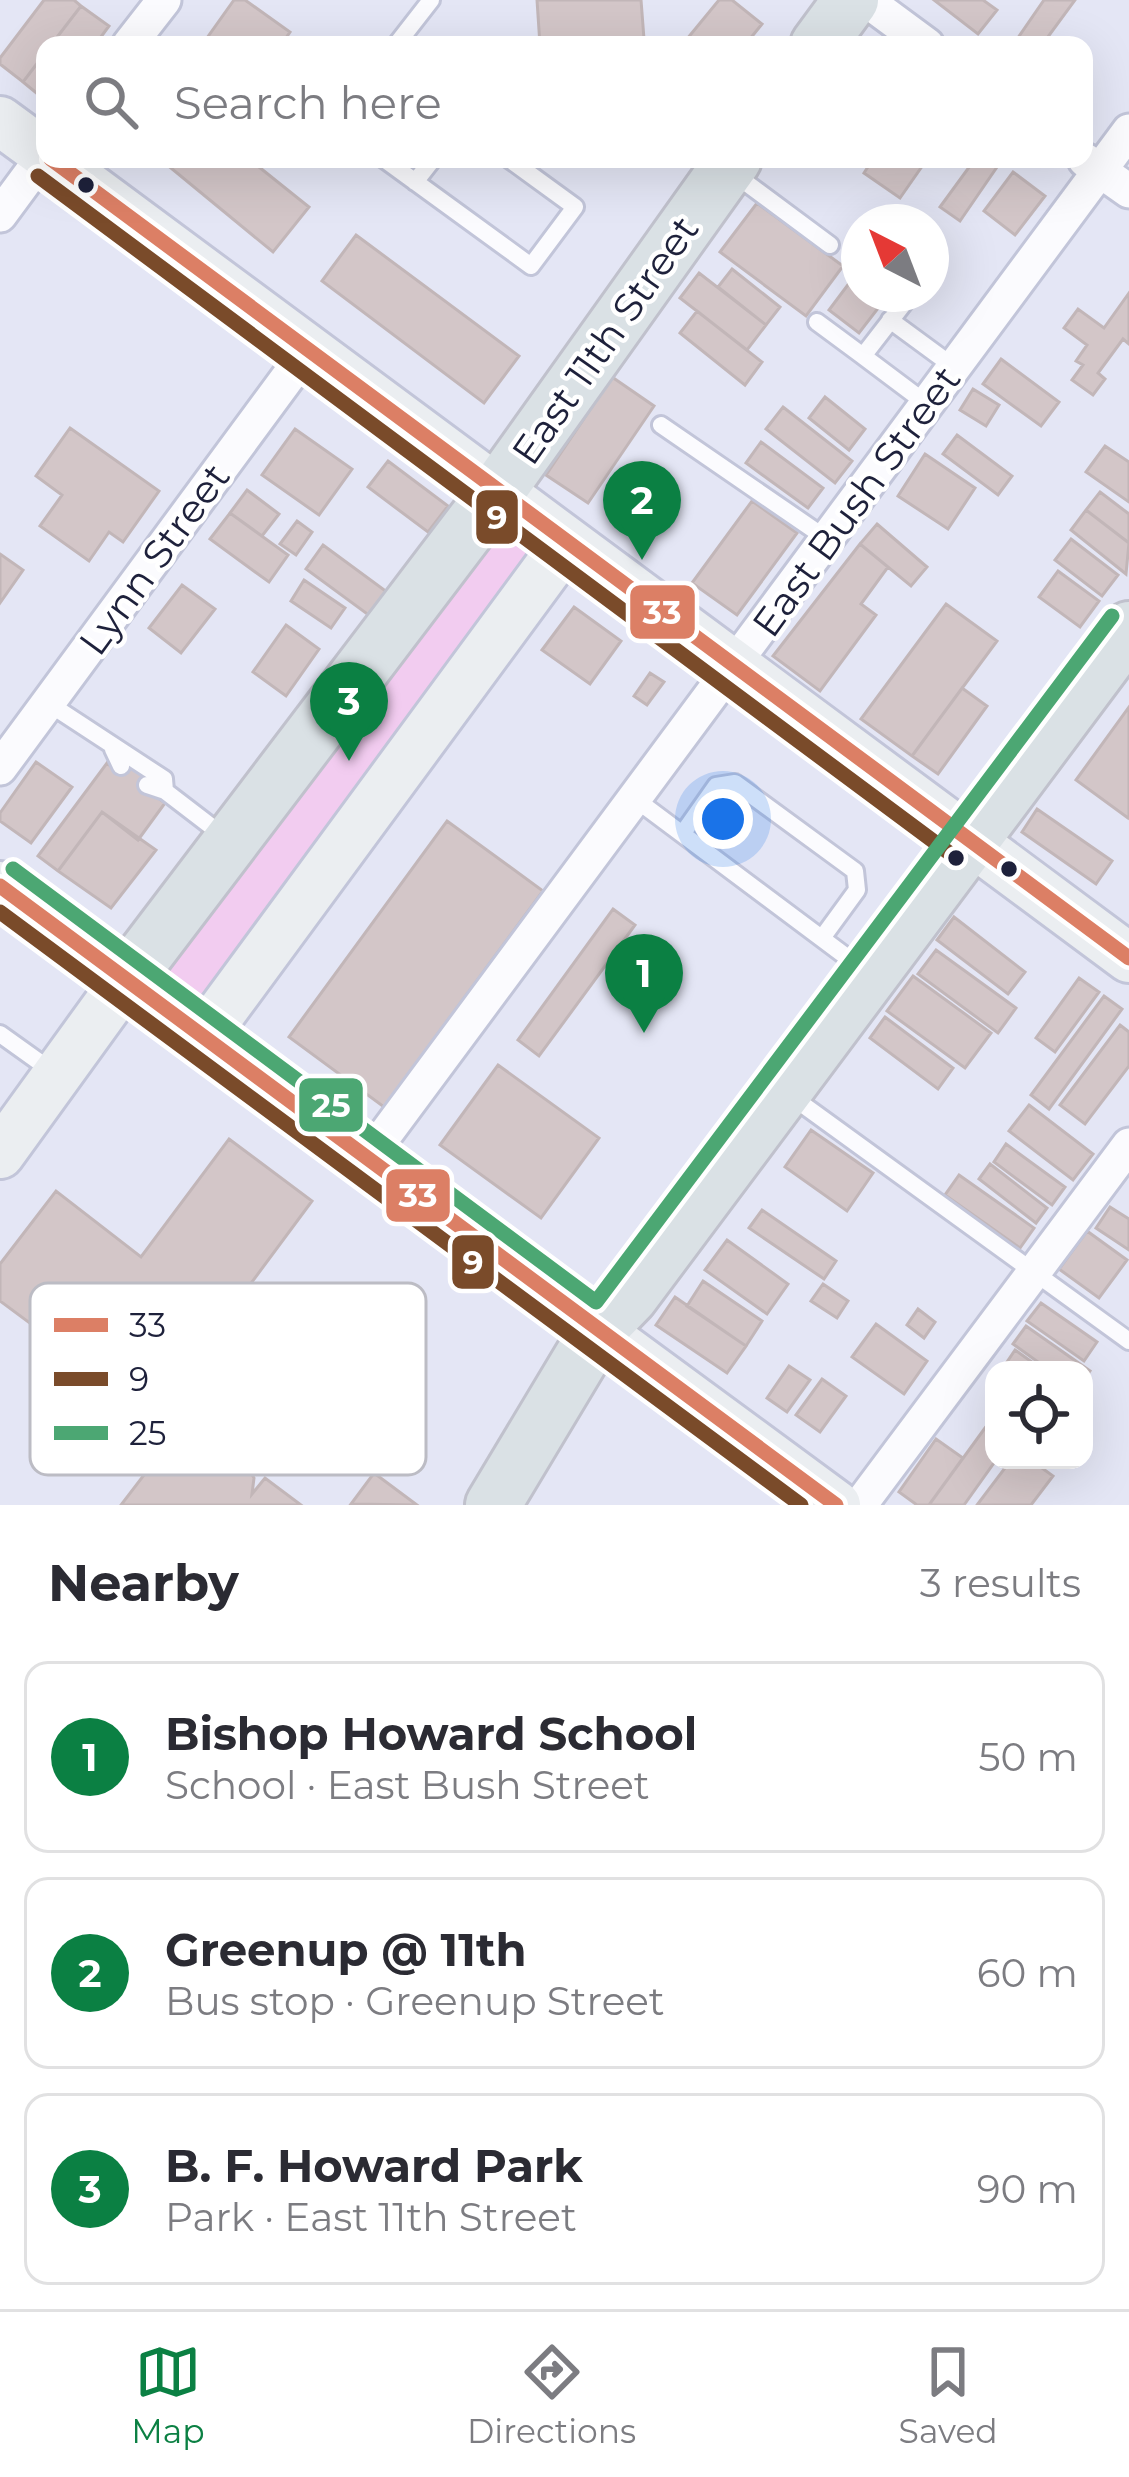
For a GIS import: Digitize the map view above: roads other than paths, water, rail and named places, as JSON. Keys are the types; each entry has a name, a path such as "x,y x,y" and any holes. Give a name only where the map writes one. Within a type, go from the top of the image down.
{"main road":[{"path":"825,36 851,0"},
{"path":"0,121 36,148"},
{"path":"63,168 1129,958"},
{"name":"East 11th Street","path":"0,1154 124,981 499,490 727,168"},
{"path":"203,1037 567,542"},
{"path":"493,1505 598,1330 630,1298 1129,629"},
{"path":"0,886 836,1505"}],"street":[{"path":"136,36 164,0"},
{"path":"866,0 915,36"},
{"name":"East Bush Street","path":"1093,164 1129,130"},
{"path":"1093,166 1129,191"},
{"path":"0,215 36,168"},
{"name":"East Bush Street","path":"367,1159 954,367 1090,168"},
{"name":"Lynn Street","path":"0,768 308,350"},
{"path":"860,1505 1129,1144"}],"lane":[{"path":"403,36 431,0"},
{"path":"396,168 532,266 575,207 521,168"},
{"path":"415,182 426,168"},
{"path":"735,168 830,245"},
{"path":"863,356 896,312"},
{"path":"890,320 954,367"},
{"path":"817,322 927,404"},
{"path":"661,425 827,539"},
{"path":"48,703 117,758 125,749 164,779 156,788 231,841"},
{"path":"682,833 716,786 735,783 855,871 857,890 821,938"},
{"path":"634,798 870,975"},
{"path":"0,1034 56,1074"},
{"path":"785,1092 1129,1341"}],"place":[{"name":"Greenup @ 11th","path":"642,560"},
{"name":"B. F. Howard Park","path":"349,761"},
{"name":"Bishop Howard School","path":"644,1033"}]}
